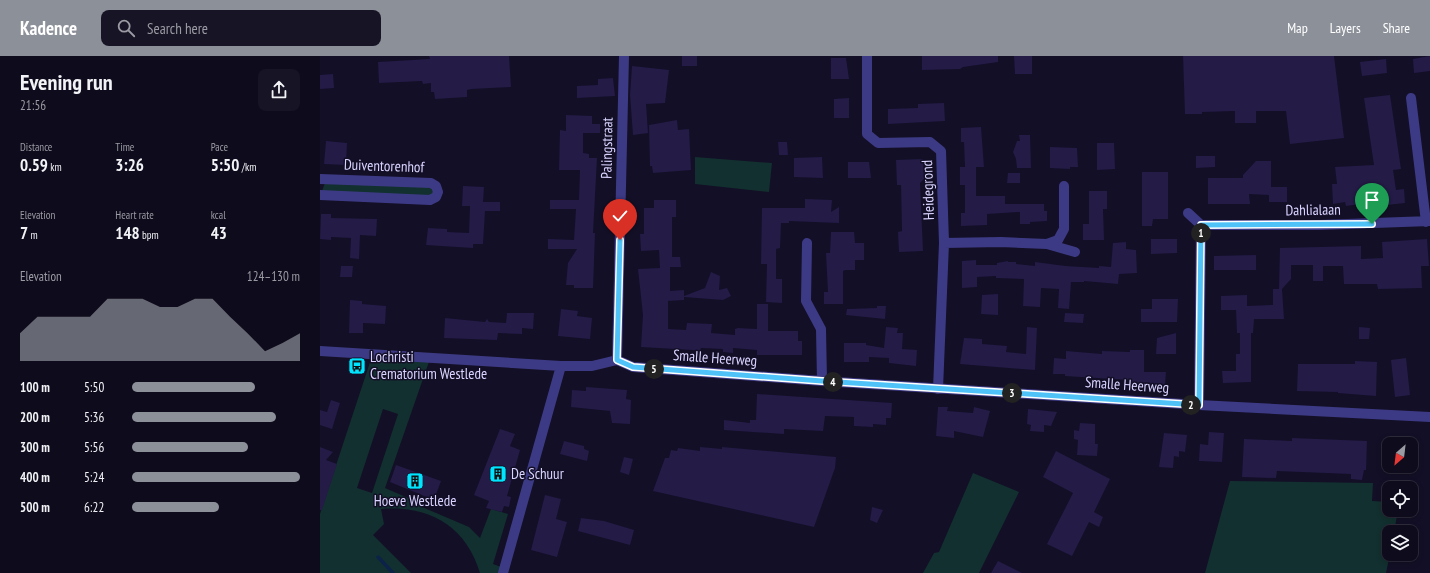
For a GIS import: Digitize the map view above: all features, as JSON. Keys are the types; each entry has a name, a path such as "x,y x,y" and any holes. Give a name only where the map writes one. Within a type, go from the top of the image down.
{"street":[{"name":"Palingstraat","path":"617,360 624,56"},
{"name":"Heidegrond","path":"867,56 867,134 878,143 930,142 942,151 944,243 938,389"},
{"name":"Dahlialaan","path":"1201,225 1319,225 1428,222 1411,98"},
{"name":"Duiventorenhof","path":"320,179 431,183 436,186 438,192 436,197 430,200 320,195"},
{"path":"1047,244 1058,240 1064,229 1064,186"},
{"path":"1188,213 1201,225 1199,405"},
{"path":"944,243 1001,242 1047,244 1074,252"},
{"path":"807,243 806,301 821,329 822,381"},
{"path":"320,351 561,366 598,365 617,360"},
{"name":"Smalle Heerweg","path":"617,360 633,367 822,381 1199,405 1430,417"},
{"path":"503,573 561,366"}],"green space":[{"path":"695,157 772,163 769,192 695,184"},
{"path":"325,183 427,186 436,191 431,197 322,191"},
{"path":"373,353 431,356 385,488 415,501 415,504 469,527 480,538 491,509 508,514 493,564 504,568 501,573 480,573 474,557 455,531 430,515 415,511 381,509 384,524 373,535 411,573 320,573 320,514","holes":["383,409 398,414 372,493 357,488"]},
{"path":"973,473 1019,492 979,573 923,573 934,553 939,552"},
{"path":"1230,481 1373,483 1372,501 1382,502 1382,517 1397,517 1395,525 1382,525 1382,561 1389,561 1386,573 1205,573"}],"building":[{"path":"429,56 509,56 511,87 471,89 467,90 467,97 435,99 434,92 431,92 431,83 423,84 422,81 379,83 378,62 430,59"},
{"path":"682,56 697,56 697,66 682,66"},
{"path":"922,56 998,56 998,62 963,67 960,69 922,70"},
{"path":"1014,56 1032,56 1032,74 1015,74"},
{"path":"1183,56 1334,56 1344,138 1290,144 1286,111 1256,111 1256,123 1235,123 1235,111 1185,114"},
{"path":"1430,56 1430,71 1414,73 1413,59"},
{"path":"831,58 846,58 849,79 831,79"},
{"path":"1386,59 1387,73 1362,76 1360,62"},
{"path":"632,66 669,70 665,103 646,104 648,133 633,135 630,95"},
{"path":"333,74 334,88 320,89 320,75"},
{"path":"613,78 615,96 577,98 577,86 598,85 598,79"},
{"path":"1390,95 1401,169 1393,170 1396,190 1404,189 1405,203 1378,206 1379,211 1369,212 1368,203 1346,206 1345,202 1333,204 1332,184 1337,184 1335,167 1374,165 1364,98"},
{"path":"849,98 849,118 834,118 834,99"},
{"path":"944,103 945,121 888,124 888,109 918,108 918,104"},
{"path":"566,115 592,116 592,124 600,124 600,133 583,133 583,153 589,154 589,158 597,158 593,233 595,233 593,288 574,288 574,285 566,285 568,263 577,249 548,249 548,239 574,240 576,209 550,209 550,200 579,200 580,170 559,170 560,130 566,131"},
{"path":"677,120 678,130 689,129 691,170 653,173 652,166 650,166 649,125"},
{"path":"981,127 984,167 976,167 976,196 1005,196 1005,204 1044,204 1044,211 1047,211 1047,221 1020,224 1020,212 987,214 987,225 961,226 961,213 965,213 965,185 960,185 960,167 965,167 964,142 961,142 961,128"},
{"path":"1019,135 1030,135 1031,168 1017,168 1016,159 1013,152 1017,141 1020,141"},
{"path":"326,141 347,143 346,165 324,164"},
{"path":"778,142 787,142 788,155 779,155"},
{"path":"1097,143 1114,143 1115,169 1097,170"},
{"path":"1050,147 1077,148 1078,167 1070,167 1070,169 1050,168"},
{"path":"1196,156 1215,156 1215,167 1196,168"},
{"path":"822,157 823,178 794,177 794,158"},
{"path":"923,159 924,179 920,183 923,251 899,252 898,232 902,231 901,185 897,185 896,160"},
{"path":"1256,161 1271,161 1271,187 1287,187 1287,202 1269,202 1269,195 1249,194 1250,204 1208,204 1208,178 1243,178 1243,175"},
{"path":"848,162 869,162 871,178 848,178"},
{"path":"1142,172 1168,172 1168,219 1153,219 1152,226 1142,226"},
{"path":"1008,173 1020,173 1020,183 1007,183"},
{"path":"463,186 484,187 483,202 500,202 500,211 485,211 483,244 473,244 473,248 426,245 428,228 447,229 447,232 469,233 470,206 462,206"},
{"path":"1089,191 1107,191 1107,209 1103,209 1104,240 1083,240 1083,224 1089,224"},
{"path":"805,199 832,200 831,212 839,207 839,223 789,221 789,223 781,223 780,248 776,249 776,279 782,279 782,303 766,302 767,264 761,264 762,208 805,208"},
{"path":"654,200 676,200 676,217 672,217 672,257 680,257 681,267 670,267 670,291 684,290 684,296 705,288 711,272 720,276 719,290 727,288 731,296 723,300 684,297 684,300 668,301 668,329 686,330 687,323 712,324 711,333 735,335 735,329 738,328 757,329 757,304 768,304 768,331 798,331 798,341 802,341 802,355 757,355 757,350 733,348 733,353 723,352 723,349 701,348 700,351 641,347 643,315 638,269 660,268 659,250 641,251 640,234 644,234 644,208 654,208"},
{"path":"321,214 331,214 331,218 377,219 376,236 360,235 359,259 350,258 351,238 331,237 331,240 320,239"},
{"path":"831,232 854,232 855,243 864,243 864,260 855,260 855,270 843,271 843,304 824,304 824,292 828,292 826,253 830,253"},
{"path":"1151,239 1177,239 1177,253 1151,254"},
{"path":"1427,239 1429,266 1421,266 1422,288 1378,289 1377,284 1344,284 1343,266 1323,266 1323,281 1313,281 1313,265 1291,265 1291,279 1282,289 1284,319 1254,319 1253,333 1251,333 1251,382 1223,383 1222,371 1236,371 1236,354 1240,354 1240,333 1237,333 1236,310 1221,310 1221,296 1247,295 1247,306 1273,305 1273,289 1279,289 1280,248 1361,246 1361,259 1383,258 1382,242"},
{"path":"1126,242 1126,249 1136,250 1137,273 1119,274 1118,284 1084,281 1071,282 1069,309 1058,308 1059,289 1041,288 1040,307 1023,306 1024,279 996,278 996,276 977,277 977,287 962,288 962,261 976,260 976,265 997,265 997,263 1008,261 1016,262 1016,264 1035,266 1035,262 1065,266 1099,268 1099,266 1111,267 1113,243"},
{"path":"1256,255 1256,270 1214,270 1214,256"},
{"path":"341,266 353,266 352,277 340,277"},
{"path":"998,294 998,315 981,314 982,295"},
{"path":"1152,299 1178,299 1177,322 1141,322 1141,309 1152,309"},
{"path":"350,300 362,301 362,304 386,306 385,324 363,323 363,333 349,333"},
{"path":"877,306 886,306 885,319 846,315 847,309 877,308"},
{"path":"561,309 578,311 577,316 592,318 590,339 558,336"},
{"path":"507,313 534,313 533,329 522,328 522,334 498,333 497,340 444,338 445,318 485,322 487,319 489,322 506,323"},
{"path":"1065,313 1084,314 1083,323 1064,322"},
{"path":"886,327 898,328 897,333 903,333 902,349 917,350 916,366 889,363 889,358 869,357 869,362 844,362 844,343 866,343 866,345 884,348"},
{"path":"1027,327 1037,328 1035,370 960,364 964,338 982,339 982,344 1007,346 1006,352 1026,354"},
{"path":"1359,327 1370,328 1369,339 1359,339"},
{"path":"1176,333 1176,354 1156,354 1157,338"},
{"path":"1130,350 1144,350 1144,372 1166,372 1165,385 1155,385 1155,387 1136,386 1130,385 1130,380 1053,374 1054,358 1066,359 1066,351 1102,354 1102,351 1130,352"},
{"path":"1406,358 1410,395 1395,397 1391,360"},
{"path":"1355,361 1377,362 1376,396 1338,392 1297,391 1298,364 1355,364"},
{"path":"586,387 627,390 626,399 631,400 630,424 612,423 610,411 571,407 572,390 586,391"},
{"path":"757,394 892,403 891,418 886,418 886,425 873,424 873,427 854,426 854,417 825,416 823,431 784,429 784,434 724,430 724,420 750,423 750,420 756,420"},
{"path":"331,400 340,403 332,429 320,425 320,410 327,412"},
{"path":"938,407 948,407 947,411 973,413 974,407 990,411 983,437 954,431 954,438 936,436"},
{"path":"1028,409 1057,412 1051,426 1044,425 1044,432 1030,431 1031,425 1027,424"},
{"path":"1080,423 1095,424 1095,444 1098,444 1097,456 1077,455 1078,440 1074,439 1074,430 1079,431"},
{"name":"De Schuur","path":"500,429 515,434 510,446 520,450 507,496 511,497 509,507 504,506 502,512 486,508 489,501 474,495"},
{"path":"1209,432 1224,433 1222,462 1199,461 1200,444 1208,445"},
{"path":"1164,433 1187,435 1185,452 1179,451 1179,457 1174,456 1173,468 1159,467"},
{"path":"1292,438 1367,441 1366,470 1364,470 1362,480 1351,479 1351,474 1277,471 1276,478 1242,477 1244,439 1292,441"},
{"path":"564,441 584,446 584,449 589,451 587,461 560,454"},
{"path":"320,447 333,452 326,460 337,464 322,510 320,510"},
{"path":"700,447 722,449 722,447 836,457 835,468 814,527 653,491 665,458 669,458 671,450 677,451 678,448 700,451"},
{"path":"1056,451 1110,479 1094,512 1103,517 1099,527 1089,522 1072,556 1047,544 1073,493 1043,477"},
{"path":"624,457 633,459 629,475 620,472"},
{"name":"Hoeve Westlede","path":"396,465 441,481 434,500 390,482"},
{"path":"545,495 561,499 556,519 567,522 557,557 531,550"},
{"path":"872,507 883,510 877,523 870,520"},
{"path":"581,518 604,521 634,530 630,545 578,531"},
{"path":"998,561 1022,573 991,573"}],"waterway":[{"path":"378,557 393,573"}],"place":[{"name":"Lochristi Crematorium Westlede","path":"357,366"},
{"name":"De Schuur","path":"498,474"},
{"name":"Hoeve Westlede","path":"415,481"}],"route":[{"path":"620,240 617,360 633,367 822,381 1199,405 1201,225 1372,224"}]}
